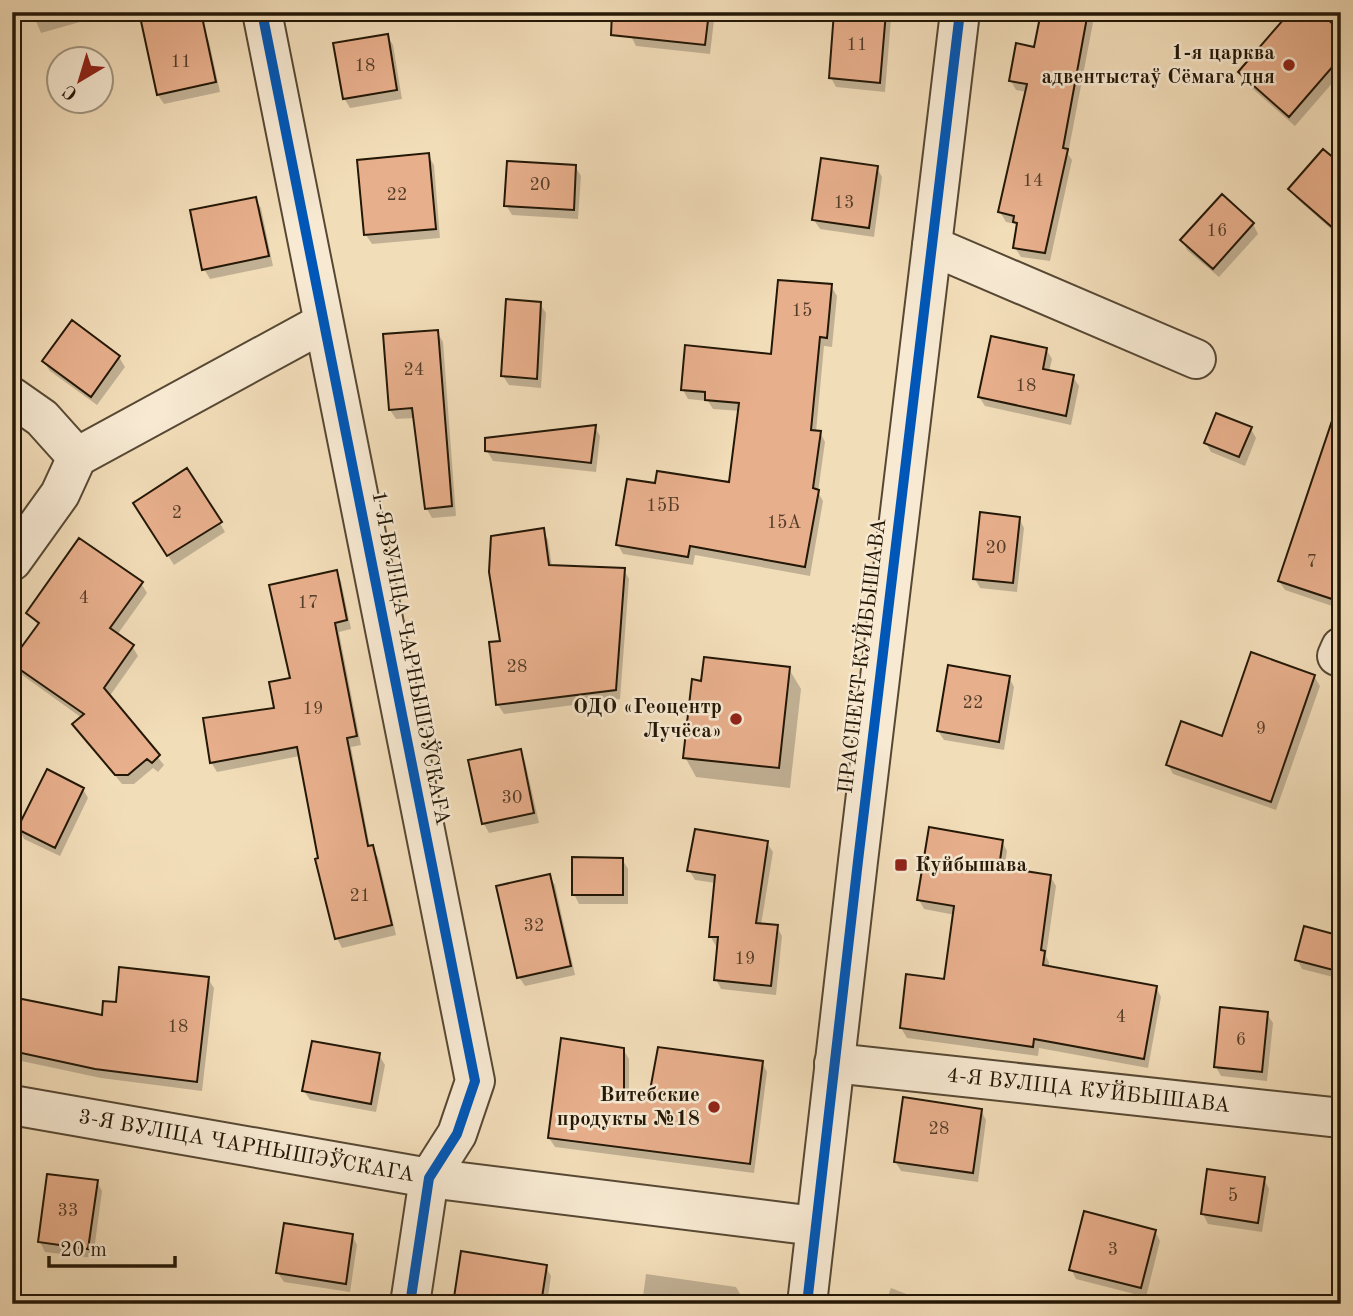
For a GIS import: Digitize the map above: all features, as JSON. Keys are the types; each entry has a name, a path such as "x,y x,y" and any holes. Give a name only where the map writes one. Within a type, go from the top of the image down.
{"street":[{"name":"1-Я ВУЛІЦА ЧАРНЫШЭЎСКАГА","path":"262,12 475,1081 457,1134 429,1178 410,1304"},
{"name":"ПРАСПЕКТ КУЙБЫШАВА","path":"807,1304 960,12"},
{"path":"932,246 1196,359"},
{"path":"12,561 60,494 77,457 323,323"},
{"path":"12,397 42,418 77,457"},
{"name":"4-Я ВУЛІЦА КУЙБЫШАВА","path":"834,1063 1341,1118"},
{"name":"3-Я ВУЛІЦА ЧАРНЫШЭЎСКАГА","path":"12,1105 429,1178 815,1226"}],"building":[{"path":"139,12 201,12 216,82 157,95"},
{"path":"612,12 709,12 705,45 611,35"},
{"path":"834,12 886,12 880,83 829,78"},
{"path":"1041,12 1088,12 1063,148 1068,149 1045,253 1013,248 1017,223 1013,222 1014,216 998,212 1027,84 1009,81 1016,43 1034,47"},
{"name":"1-я царква адвентыстаў Сёмага дня","path":"1290,12 1319,12 1341,31 1341,57 1289,117 1238,72"},
{"path":"388,34 397,90 343,99 333,43"},
{"path":"1323,149 1341,164 1341,235 1288,189"},
{"path":"429,153 436,229 364,235 357,160"},
{"path":"821,158 878,166 869,228 812,220"},
{"path":"507,161 576,165 574,210 504,206"},
{"path":"1222,194 1254,223 1213,269 1180,240"},
{"path":"256,197 269,256 202,270 190,210"},
{"path":"778,280 832,284 827,338 820,337 811,430 821,431 813,488 819,490 805,567 690,546 688,557 616,545 627,479 655,483 657,471 729,482 739,403 705,400 705,392 681,390 685,345 771,354"},
{"path":"506,299 541,302 537,379 501,376"},
{"path":"72,320 120,356 91,397 42,361"},
{"path":"438,330 452,506 425,509 412,408 389,410 383,334"},
{"path":"991,336 1047,348 1043,369 1074,375 1066,416 978,397"},
{"path":"1335,412 1341,413 1341,602 1278,581"},
{"path":"1216,413 1252,427 1239,457 1204,443"},
{"path":"596,425 591,463 485,451 485,438"},
{"path":"187,468 222,522 167,556 133,503"},
{"path":"980,512 1020,517 1013,583 973,579"},
{"path":"544,528 549,565 625,568 616,690 496,705 489,642 500,641 489,572 491,536"},
{"path":"79,538 143,582 110,628 134,645 104,688 160,755 152,763 147,759 128,775 115,775 72,724 84,714 12,664 12,660 39,623 26,613"},
{"path":"337,570 347,620 335,623 357,736 347,738 368,846 373,845 392,925 335,939 315,859 318,858 297,747 210,763 203,718 274,708 269,682 290,678 269,585"},
{"path":"1251,652 1315,675 1271,802 1166,765 1181,721 1222,736"},
{"name":"ОДО «Геоцентр Лучёса»","path":"704,657 790,667 779,768 683,758 692,679 701,681"},
{"path":"948,665 1010,676 999,742 937,731"},
{"path":"521,749 534,813 482,824 468,760"},
{"path":"47,769 84,788 55,848 17,829"},
{"path":"929,827 1003,840 999,867 1051,875 1041,950 1045,951 1043,965 1157,986 1144,1059 1034,1039 1033,1047 900,1028 906,974 944,979 954,906 917,900"},
{"path":"695,829 768,841 756,923 778,925 771,986 714,980 718,937 709,937 715,875 687,871"},
{"path":"572,857 623,858 623,895 572,895"},
{"path":"550,874 571,966 517,978 496,886"},
{"path":"1304,926 1341,936 1341,972 1295,960"},
{"path":"119,967 209,977 197,1082 95,1069 12,1051 12,997 102,1015 103,1001 116,1002"},
{"path":"1220,1007 1268,1012 1262,1072 1214,1067"},
{"path":"561,1038 624,1048 624,1094 649,1096 658,1047 763,1061 750,1164 548,1138"},
{"path":"312,1041 380,1053 371,1104 302,1091"},
{"path":"903,1097 982,1109 973,1173 894,1162"},
{"path":"1207,1169 1265,1177 1258,1223 1201,1214"},
{"path":"47,1174 98,1180 88,1249 38,1242"},
{"path":"1084,1211 1156,1230 1141,1288 1069,1270"},
{"path":"284,1223 353,1234 346,1284 276,1273"},
{"path":"461,1251 547,1265 541,1304 453,1304"}],"cycle path":[{"path":"262,12 475,1081 457,1134 429,1178 410,1304"},
{"path":"807,1304 960,12"}],"place":[{"name":"1-я царква адвентыстаў Сёмага дня","path":"1289,65"},
{"name":"ОДО «Геоцентр Лучёса»","path":"736,719"},
{"name":"Куйбышава","path":"901,865"},
{"name":"Витебские продукты №18","path":"714,1107"}]}
